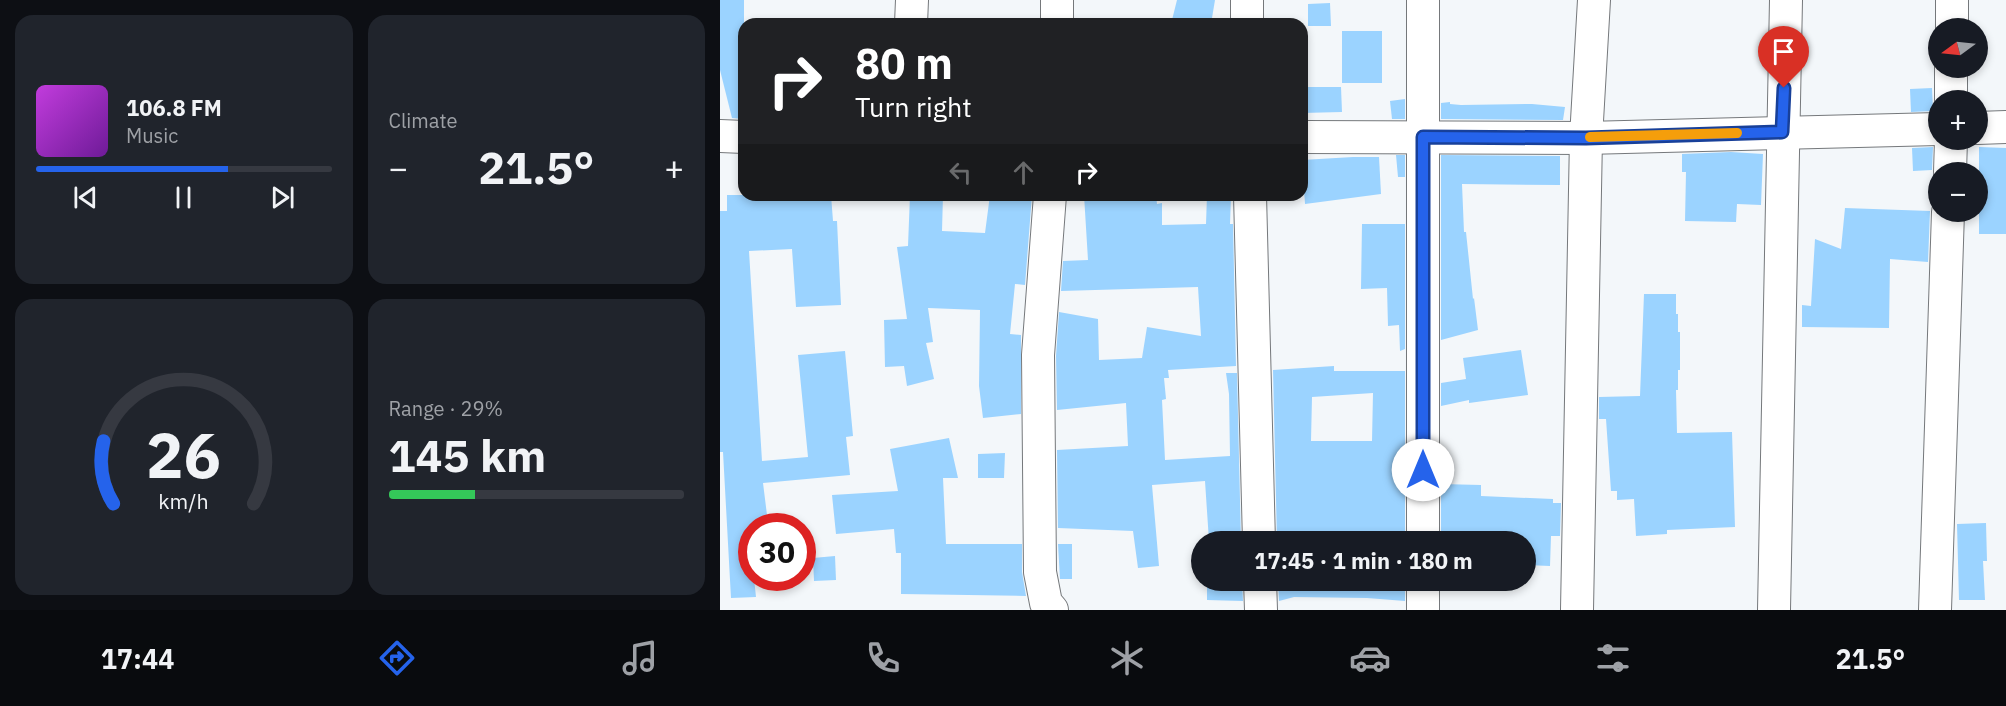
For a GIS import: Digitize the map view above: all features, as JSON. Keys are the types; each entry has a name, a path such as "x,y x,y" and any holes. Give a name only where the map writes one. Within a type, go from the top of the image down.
{"street":[{"path":"910,18 912,0"},
{"path":"1057,0 1057,18"},
{"path":"1247,0 1247,18"},
{"path":"1423,0 1423,531"},
{"path":"1577,610 1586,138 1594,0"},
{"path":"1774,610 1786,0"},
{"path":"1952,0 1952,18"},
{"path":"1988,128 2006,127"},
{"path":"1308,137 1586,138 1928,129"},
{"path":"720,136 738,137"},
{"path":"1050,201 1038,355 1040,572 1046,603 1052,610"},
{"path":"1250,201 1259,531"},
{"path":"1935,610 1948,222"},
{"path":"1260,591 1261,610"},
{"path":"1423,591 1423,610"}],"building":[{"path":"720,0 744,0 744,18 738,18 738,118 732,118 720,70"},
{"path":"1177,0 1215,0 1212,18 1172,18"},
{"path":"1330,3 1331,26 1308,26 1308,4"},
{"path":"1342,31 1382,31 1382,83 1342,83"},
{"path":"1308,87 1341,87 1342,112 1308,113"},
{"path":"1932,88 1932,90 1928,90 1928,111 1911,112 1910,89"},
{"path":"1405,99 1405,119 1392,119 1390,101"},
{"path":"1450,102 1450,104 1461,105 1532,104 1565,107 1563,120 1441,119 1441,103"},
{"path":"1928,147 1928,150 1933,150 1932,162 1928,162 1928,170 1913,171 1912,148"},
{"path":"1988,147 2006,148 2006,234 1979,234 1979,222 1988,222 1988,162 1979,162 1979,150 1988,150"},
{"path":"1731,152 1763,154 1761,205 1737,204 1736,222 1685,221 1686,172 1682,172 1682,154"},
{"path":"1396,155 1405,155 1405,177 1398,177"},
{"path":"1441,155 1560,156 1560,185 1462,184 1464,232 1466,232 1478,330 1441,340"},
{"path":"1379,157 1381,194 1305,204 1305,201 1308,201 1308,160"},
{"path":"727,195 738,195 738,201 831,201 833,221 837,221 841,305 796,307 792,249 749,251 762,461 808,457 798,355 845,351 853,436 846,437 850,475 763,483 767,513 738,513 738,591 755,591 756,597 731,598 723,452 720,452 720,211 727,211"},
{"path":"910,201 943,201 942,231 985,233 989,201 1032,201 1025,285 1015,284 1010,334 1021,335 1021,414 983,418 979,386 980,310 928,308 933,342 926,343 934,379 907,386 904,366 885,367 884,320 907,319 897,247 908,246"},
{"path":"1084,201 1157,201 1157,204 1162,203 1162,225 1206,224 1207,201 1231,201 1236,366 1168,370 1169,378 1164,378 1166,399 1162,400 1165,460 1230,456 1229,394 1226,373 1237,373 1241,531 1208,531 1205,481 1152,485 1159,566 1138,568 1133,531 1058,528 1057,450 1128,446 1126,403 1057,410 1056,356 1059,312 1098,319 1099,360 1142,358 1147,327 1201,336 1198,287 1061,291 1063,261 1088,260"},
{"path":"1845,208 1928,211 1928,262 1890,259 1889,328 1802,327 1802,305 1811,306 1815,239 1841,249"},
{"path":"1362,224 1405,224 1405,349 1400,351 1399,325 1388,326 1387,288 1361,289"},
{"path":"1644,294 1676,294 1676,314 1678,314 1678,332 1680,332 1680,370 1678,370 1678,390 1676,390 1677,433 1732,432 1735,527 1667,530 1667,534 1636,536 1634,499 1617,500 1617,491 1611,491 1606,419 1599,419 1599,397 1640,396"},
{"path":"1521,350 1528,395 1469,403 1469,400 1441,406 1441,383 1466,379 1463,358"},
{"path":"1334,366 1334,371 1405,371 1405,531 1277,531 1273,370","holes":["1373,393 1372,441 1311,441 1312,397"]},
{"path":"949,438 958,478 943,478 946,544 1022,544 1022,572 1026,596 901,594 901,553 896,553 894,529 836,534 832,495 898,491 890,449"},
{"path":"1005,453 1004,478 978,478 978,454"},
{"path":"1441,484 1481,485 1481,496 1553,499 1553,503 1561,503 1560,536 1551,536 1550,566 1536,565 1536,531 1441,531"},
{"path":"1986,523 1987,561 1983,561 1985,600 1959,600 1957,524"},
{"path":"1058,544 1072,544 1072,579 1060,579"},
{"path":"835,556 836,580 816,581 816,558"},
{"path":"1207,591 1243,591 1243,601 1207,600"},
{"path":"1279,591 1405,591 1405,601 1294,597 1279,601"}],"slow traffic":[{"path":"1590,137 1737,133"}],"route":[{"path":"1423,470 1423,137 1586,138 1782,132 1784,88"}]}
